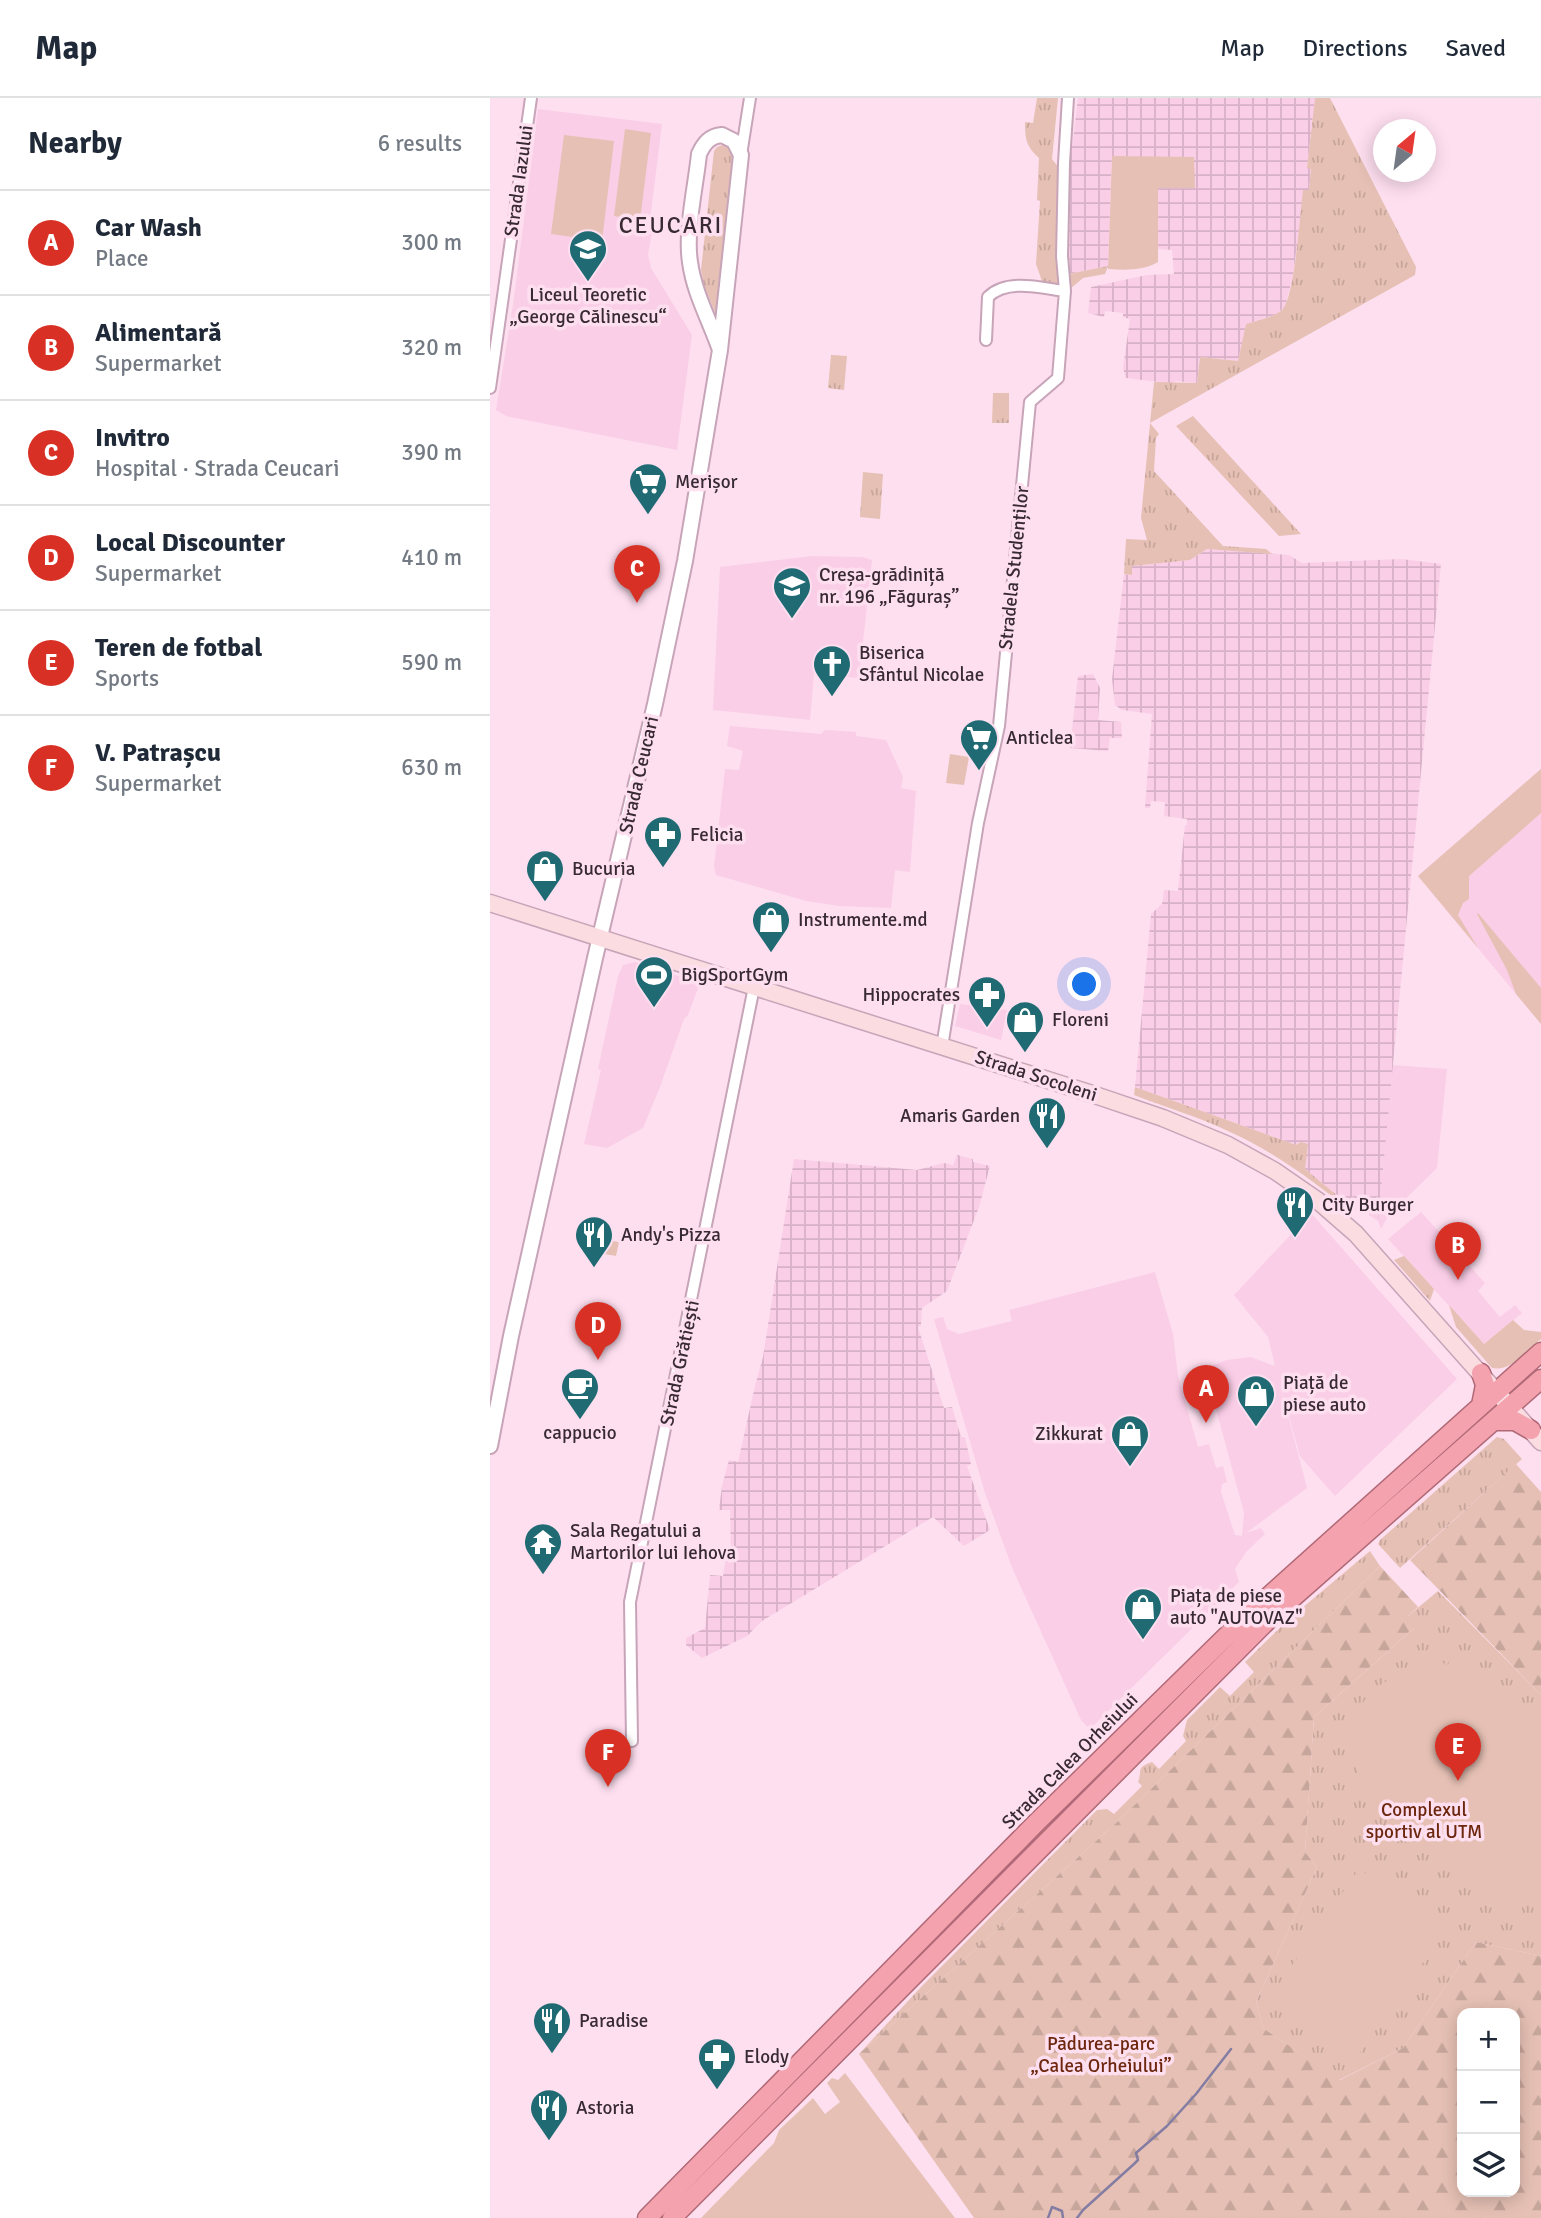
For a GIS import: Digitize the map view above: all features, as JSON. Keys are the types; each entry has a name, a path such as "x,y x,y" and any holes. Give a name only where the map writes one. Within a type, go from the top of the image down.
{"highway":[{"name":"Strada Calea Orheiului","path":"647,2218 1103,1757 1250,1613 1541,1352"},
{"path":"1481,1373 1485,1385 1481,1405"},
{"path":"672,2218 1272,1616 1541,1379"},
{"path":"1494,1421 1515,1421 1536,1436"},
{"path":"1103,1757 1118,1771"}],"main road":[{"name":"Strada Socoleni","path":"490,903 1089,1093 1228,1145 1275,1171 1317,1200 1356,1234 1536,1436"}],"street":[{"name":"Strada Iazului","path":"490,388 531,98"},
{"name":"Strada Ceucari","path":"490,1446 511,1336 600,938 656,704 685,561 720,350 741,155 750,98"},
{"name":"Stradela Studenților","path":"942,1047 978,823 999,726 1030,402 1058,378 1065,291 1062,256 1068,98"},
{"path":"720,350 694,280 689,261 689,242 699,154 703,145 715,136 722,135 734,141 741,155"},
{"path":"986,340 988,297 993,291 1013,286 1065,291"},
{"name":"Strada Grătiești","path":"632,1741 630,1602 754,987"}],"shaded area":[{"path":"1078,98 1315,98 1307,168 1311,168 1309,191 1304,190 1293,276 1285,307 1275,315 1246,324 1238,361 1200,357 1197,383 1175,381 1174,384 1126,378 1123,368 1130,319 1123,317 1123,313 1105,311 1104,317 1088,313 1091,287 1147,275 1174,274 1172,250 1157,249 1158,187 1195,188 1193,170 1112,156 1108,266 1069,274 1066,198"},
{"name":"Liceul Teoretic „George Călinescu“","path":"538,109 662,124 651,212 654,220 648,255 651,268 692,335 677,450 506,416 496,410 514,298"},
{"path":"1207,549 1289,555 1302,563 1401,559 1441,564 1378,1221 1369,1215 1368,1209 1355,1210 1305,1169 1301,1142 1296,1145 1135,1087 1151,914 1162,904 1164,890 1178,891 1187,819 1164,816 1165,802 1151,801 1150,808 1145,808 1152,714 1122,710 1115,705 1112,679 1124,574 1131,575 1131,566 1190,560"},
{"name":"Creșa-grădiniță nr. 196 „Făguraș”","path":"812,556 862,557 872,560 859,678 814,674 810,720 713,710 720,567"},
{"path":"1093,674 1100,688 1098,720 1121,722 1122,738 1110,738 1108,751 1070,748 1078,676"},
{"path":"730,726 821,734 825,730 856,732 856,736 886,740 903,777 901,788 916,791 910,872 895,870 891,908 839,906 806,901 716,875 714,867 725,769 739,770 743,751 727,746"},
{"path":"1541,769 1541,1024 1418,876"},
{"path":"635,962 700,983 643,1128 607,1148 584,1144 618,976 623,965"},
{"path":"960,1004 1007,1010 1001,1040 955,1026"},
{"path":"1392,1065 1447,1069 1437,1168 1388,1216 1381,1229 1378,1221"},
{"path":"957,1155 990,1166 979,1207 947,1291 922,1308 921,1326 918,1327 944,1408 952,1407 961,1437 965,1437 971,1464 967,1466 990,1530 964,1546 933,1517 762,1621 747,1636 702,1658 686,1645 686,1638 705,1628 710,1575 723,1576 731,1551 730,1510 719,1510 722,1486 729,1460 738,1462 763,1357 794,1159 917,1170 944,1163 953,1165"},
{"path":"1421,1212 1485,1283 1478,1291 1500,1317 1515,1305 1522,1313 1484,1344 1388,1239"},
{"name":"Zikkurat","path":"1311,1213 1457,1379 1335,1496 1300,1456 1279,1381 1307,1488 1246,1533 1261,1528 1265,1534 1246,1552 1235,1569 1239,1582 1090,1729 1081,1720 1013,1570 985,1493 934,1319 943,1317 947,1329 959,1334 1012,1321 1009,1310 1155,1272 1173,1334 1178,1376 1198,1447 1209,1444 1216,1468 1223,1466 1227,1482 1222,1484 1221,1492 1235,1535 1242,1536 1244,1513 1205,1368 1227,1360 1251,1357 1275,1366 1268,1337 1234,1295"}],"green space":[{"path":"1037,98 1058,98 1052,159 1059,168 1056,255 1061,284 1044,287 1036,264 1040,201 1037,200 1039,158 1029,146 1025,128 1025,122 1033,123"},
{"path":"1315,98 1330,98 1416,267 1415,275 1150,423 1154,382 1197,383 1200,357 1238,361 1246,324 1278,313 1287,302 1294,272 1303,190 1309,190 1311,169 1307,168"},
{"path":"625,129 651,133 640,220 614,216"},
{"path":"564,135 614,141 602,241 551,234"},
{"path":"728,143 734,156 716,315 701,270 714,151"},
{"path":"1112,156 1194,157 1195,188 1158,188 1158,262 1147,267 1108,269"},
{"path":"1108,266 1105,274 1083,278 1070,289 1069,274"},
{"path":"831,355 847,356 844,390 828,388"},
{"path":"993,393 1009,393 1009,423 992,423"},
{"path":"1193,416 1301,534 1279,536 1176,426"},
{"path":"1150,423 1159,434 1156,438 1154,471 1223,546 1266,549 1272,554 1207,549 1190,560 1132,566 1132,575 1124,574 1126,539 1147,540 1141,518"},
{"path":"863,472 883,474 880,519 860,517"},
{"path":"950,754 969,757 964,785 946,783"},
{"path":"1541,769 1541,813 1469,876 1469,899 1463,903 1458,915 1478,948 1418,876"},
{"path":"1478,913 1541,988 1541,1024 1516,994"},
{"path":"1135,1087 1296,1145 1301,1142 1308,1144 1305,1169 1355,1210 1352,1212 1309,1179 1247,1140 1134,1095"},
{"path":"596,1238 619,1242 616,1256 593,1252"},
{"path":"1404,1256 1434,1289 1430,1301 1394,1260"},
{"path":"1449,1305 1484,1344 1513,1320 1524,1330 1541,1332 1541,1339 1506,1367 1492,1368 1456,1327"},
{"path":"1497,1437 1504,1439 1522,1459 1400,1568 1378,1544 1380,1540"},
{"path":"1516,1464 1541,1492 1541,1695 1410,1560"},
{"path":"1370,1551 1380,1566 1116,1823 859,2054 921,1987 1097,1810 1107,1809 1114,1814 1142,1786 1138,1782 1143,1766 1152,1762 1159,1769 1186,1741 1183,1736 1187,1720 1220,1687 1230,1696 1254,1672 1245,1662 1289,1619"},
{"name":"Pădurea-parc „Calea Orheiului”","path":"1380,1566 1418,1607 1408,1616 1415,1627 1314,1717 1305,1852 1317,1867 1256,2002 1263,2028 1340,2080 1403,2048 1476,1942 1541,1956 1541,2218 974,2218 859,2054 1116,1823"},
{"name":"Complexul sportiv al UTM","path":"1438,1591 1541,1695 1541,1956 1476,1942 1403,2048 1339,2080 1263,2028 1256,2002 1317,1867 1305,1852 1314,1717 1414,1628 1408,1616"},
{"path":"1458,1654 1541,1737 1541,1892 1522,1899 1505,1901 1489,1898 1460,1881 1364,1784 1353,1755 1353,1725 1358,1711 1376,1688 1394,1677 1423,1673 1440,1659 1446,1666"},
{"path":"1105,1766 1108,1768 746,2133 744,2132"},
{"path":"1359,1869 1446,1930 1356,2058 1270,1997"},
{"path":"845,2073 955,2218 701,2218 774,2143 779,2130 813,2098 825,2114 840,2102 827,2083 832,2078 838,2080"}],"waterway":[{"path":"1077,2218 1138,2160 1136,2153 1167,2126 1231,2049"},
{"path":"1048,2218 1052,2207 1062,2211 1063,2218"}],"place":[{"name":"Liceul Teoretic „George Călinescu“","path":"588,283"},
{"name":"Merișor","path":"648,516"},
{"name":"Invitro","path":"637,603"},
{"name":"Creșa-grădiniță nr. 196 „Făguraș”","path":"792,620"},
{"name":"Biserica Sfântul Nicolae","path":"832,698"},
{"name":"Anticlea","path":"979,772"},
{"name":"Felicia","path":"663,869"},
{"name":"Bucuria","path":"545,903"},
{"name":"Instrumente.md","path":"771,954"},
{"name":"BigSportGym","path":"654,1009"},
{"name":"Hippocrates","path":"987,1029"},
{"name":"Floreni","path":"1025,1054"},
{"name":"Amaris Garden","path":"1047,1150"},
{"name":"City Burger","path":"1295,1239"},
{"name":"Andy's Pizza","path":"594,1269"},
{"name":"Alimentară","path":"1458,1280"},
{"name":"Local Discounter","path":"598,1360"},
{"name":"cappucio","path":"580,1421"},
{"name":"Car Wash","path":"1206,1423"},
{"name":"Piață de piese auto","path":"1256,1428"},
{"name":"Zikkurat","path":"1130,1468"},
{"name":"Sala Regatului a Martorilor lui Iehova","path":"543,1576"},
{"name":"Piața de piese auto \"AUTOVAZ\"","path":"1143,1641"},
{"name":"Teren de fotbal","path":"1458,1781"},
{"name":"V. Patrașcu","path":"608,1787"},
{"name":"Paradise","path":"552,2055"},
{"name":"Elody","path":"717,2091"},
{"name":"Astoria","path":"549,2142"}],"district":[{"name":"CEUCARI","path":"671,225"}]}
